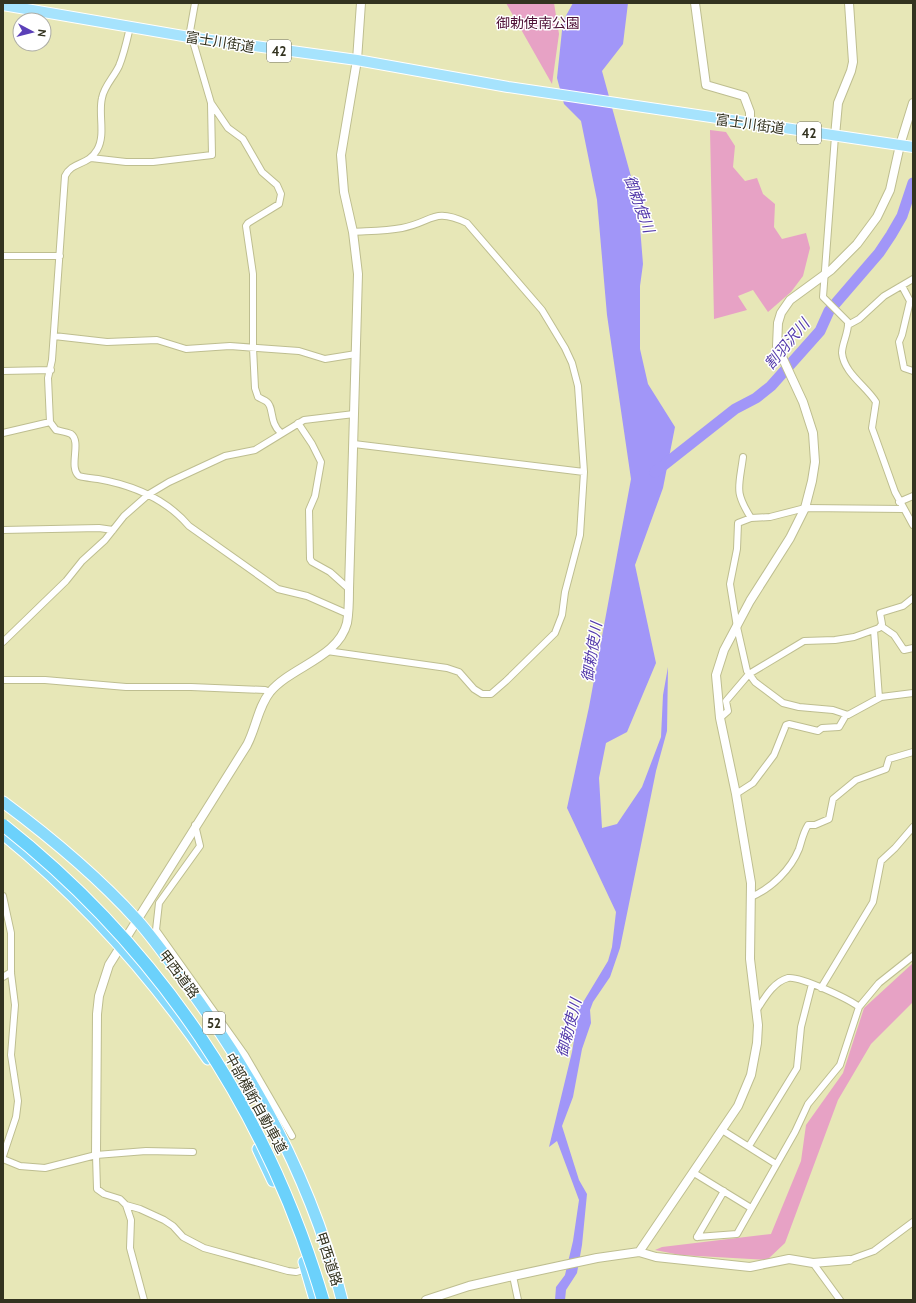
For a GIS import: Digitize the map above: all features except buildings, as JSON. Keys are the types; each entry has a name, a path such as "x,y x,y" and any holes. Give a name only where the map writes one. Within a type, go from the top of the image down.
{"highway":[{"name":"甲西道路","path":"3,802 80,865 137,921 204,1008 235,1054 260,1096 304,1189 326,1245 342,1300"},
{"name":"中部横断自動車道","path":"3,825 53,867 82,894 138,954 187,1016 232,1085 267,1152 302,1233 323,1300"},
{"name":"甲西道路","path":"3,834 70,892 121,946 182,1022 232,1099 278,1191 307,1269 316,1300"}],"main road":[{"name":"富士川街道","path":"3,5 191,38 357,60 556,94 913,147"}],"street":[{"path":"144,1300 130,1248 131,1220 126,1205 120,1199 104,1194 97,1189 97,1014 103,981 109,965 252,735 259,712 270,692 289,676 327,652 342,632 348,614 358,274 353,232 344,192 341,155 357,60 361,3"},
{"path":"695,3 706,85 744,96 750,112 750,124"},
{"path":"849,3 853,62 851,71 838,103 823,297 844,317 848,325 842,351 843,358 852,373 876,402 872,428 899,502 913,525"},
{"path":"194,4 191,38 211,103 212,155 153,162 126,162 91,158 68,170 66,176 51,370 48,378 50,422 56,430 70,434 73,437 75,442 75,469 79,476 98,479 149,494 183,519 189,526 278,589 307,596 348,614"},
{"path":"91,158 100,141 102,98 119,65 130,28"},
{"path":"211,103 228,128 243,139 262,172 277,185 281,194 279,204 248,223 246,226 253,274 253,348 256,392 258,397 270,405 274,427 281,433"},
{"path":"639,1252 738,1106 752,1069 757,1043 756,1011 750,959 751,897 748,862 720,718 716,689 716,675 724,650 750,601 790,538 805,508 812,480 815,462 813,433 796,386 782,357 776,336 780,313 790,300 824,274 857,244 877,217 890,190 900,145 913,103"},
{"path":"327,652 447,668 459,672 474,689 482,694 491,694 555,633 559,624 580,535 584,472 578,386 567,353 555,329 542,310 467,223 450,216 442,215 432,216 412,226 353,232"},
{"path":"3,256 60,256"},
{"path":"848,325 859,319 884,296 913,279"},
{"path":"902,286 910,301 910,317 899,342 904,368 913,371"},
{"path":"54,336 107,342 157,340 186,349 230,346 299,351 325,359 356,354"},
{"path":"3,371 51,370"},
{"path":"3,642 66,581 82,561 105,540 128,512 149,494 169,482 225,456 255,450 304,420 354,414"},
{"path":"3,433 50,422"},
{"path":"298,423 312,444 321,462 316,496 309,510 310,558 312,562 330,572 349,589"},
{"path":"354,444 584,472"},
{"path":"743,457 738,493 741,502 751,518"},
{"path":"899,502 913,496"},
{"path":"846,715 833,710 799,707 783,703 755,682 749,674 737,627 730,584 737,549 738,523 751,518 770,517 805,508 904,509"},
{"path":"3,530 99,528 113,530"},
{"path":"881,626 880,613 903,606 913,598"},
{"path":"720,718 728,711 726,701 749,674 804,641 835,640 854,637 881,626"},
{"path":"881,626 894,635 904,650 913,648"},
{"path":"874,630 879,698"},
{"path":"3,680 45,680 126,687 192,687 265,690 270,692"},
{"path":"736,794 753,783 774,754 786,725 789,724 818,731 822,728 839,728 846,715 879,698 913,693"},
{"path":"751,897 780,878 799,849 803,832 808,825 815,825 829,819 833,799 856,780 886,769 889,760 913,752"},
{"path":"195,825 200,846 159,903 156,930 245,1055 292,1136"},
{"path":"821,988 873,902 881,861 895,848 913,827"},
{"path":"3,896 11,933 11,972 15,1005 11,1055 18,1101 16,1117 3,1156"},
{"path":"724,1191 697,1237 737,1234 795,1132 808,1104 840,1065 859,1006 879,983 913,956"},
{"path":"3,977 11,972"},
{"path":"756,1011 778,983 793,978 812,984 859,1006"},
{"path":"749,1146 797,1068 801,1027 812,984"},
{"path":"722,1130 776,1164"},
{"path":"3,1160 20,1166 45,1168 96,1155 146,1152 193,1152"},
{"path":"694,1173 751,1208"},
{"path":"126,1205 140,1209 164,1220 173,1226 183,1237 212,1251 288,1271 296,1272 307,1269"},
{"path":"426,1300 470,1286 517,1275 597,1258 639,1252 656,1257 750,1267 789,1260 813,1263 849,1260 874,1251 913,1222"},
{"path":"813,1263 840,1300"},
{"path":"517,1275 518,1300"}],"green space":[{"name":"御勅使南公園","path":"506,3 554,3 559,34 552,84"},
{"path":"710,130 726,132 735,146 733,167 745,181 757,178 763,194 775,204 774,227 782,239 806,233 810,248 803,276 791,292 768,312 753,290 738,296 747,310 714,319"},
{"path":"913,963 913,1002 871,1044 838,1100 785,1243 767,1260 680,1255 655,1250 662,1247 771,1234 801,1161 806,1125 843,1073 864,1008"}],"shaded area":[{"path":"573,3 628,3 623,44 602,71 638,202 643,264 640,286 640,349 648,384 675,427 663,488 635,565 656,663 627,732 606,743 599,778 602,828 617,824 642,787 661,737 663,695 668,667 667,731 656,771 620,948 610,977 593,1002 590,1010 591,1023 582,1049 573,1097 562,1126 579,1180 587,1194 582,1245 577,1273 566,1290 565,1300 555,1300 556,1287 565,1275 573,1241 579,1200 557,1141 549,1147 572,1052 577,1022 576,1008 582,1004 608,961 612,947 616,912 567,808 589,707 631,479 607,315 597,200 581,121 564,104 557,78 563,21"}],"waterway":[{"name":"割羽沢川","path":"655,472 735,409 756,398 771,386 820,331 829,311 879,253 902,216 913,183"}],"water label":[{"name":"御勅使川","path":"639,204"},
{"name":"御勅使川","path":"592,652"},
{"name":"御勅使川","path":"569,1028"}]}
